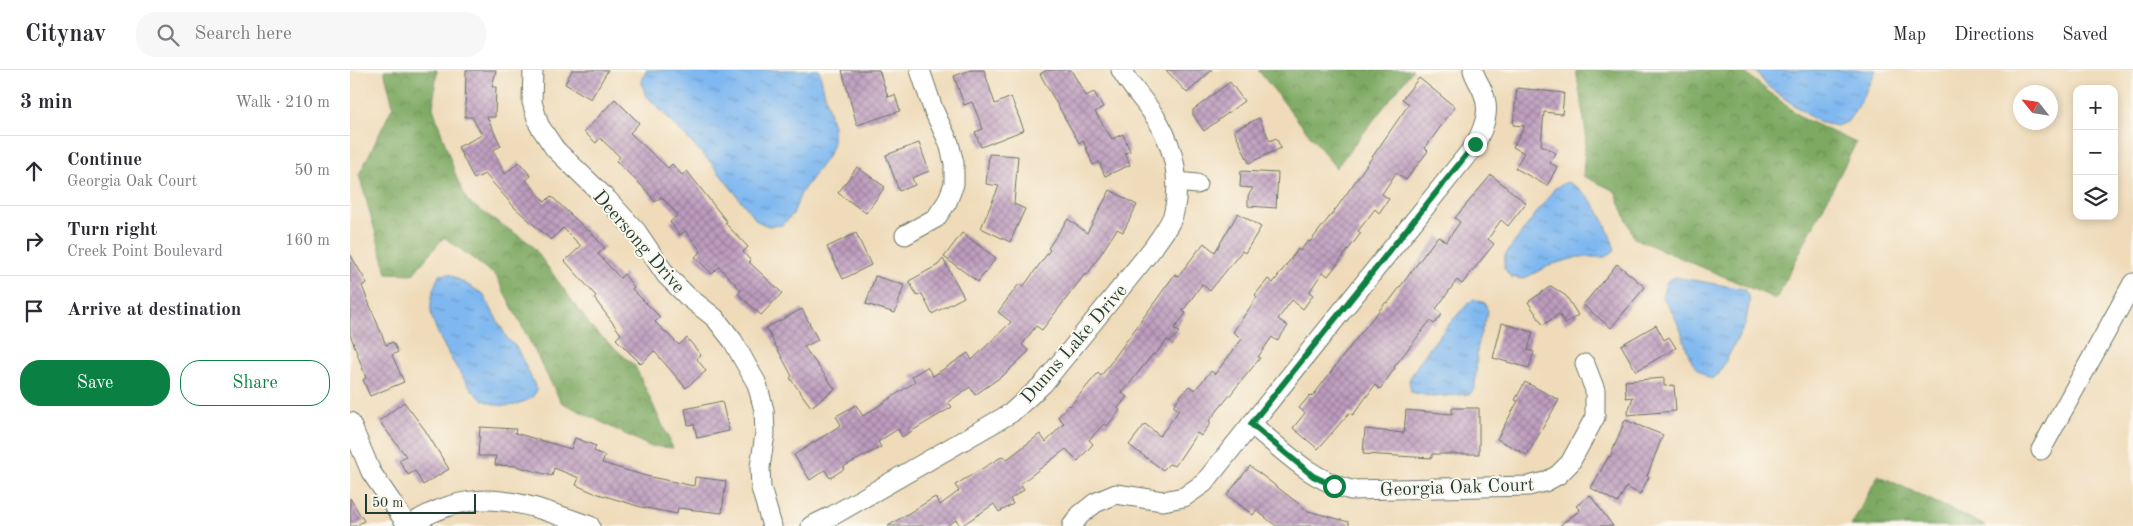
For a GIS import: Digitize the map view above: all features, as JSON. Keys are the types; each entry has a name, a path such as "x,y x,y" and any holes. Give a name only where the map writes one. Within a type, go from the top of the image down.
{"street":[{"name":"Deersong Drive","path":"533,70 532,102 539,125 555,149 607,199 637,232 666,275 721,326 734,341 757,384 764,410 765,434 760,467 761,488 772,526"},
{"path":"905,235 936,218 947,202 954,184 954,163 949,143 932,109 920,70"},
{"name":"Dunns Lake Drive","path":"811,526 832,516 1011,412 1027,400 1043,384 1157,242 1174,213 1177,182 1172,152 1159,123 1121,70"},
{"path":"1072,526 1080,515 1095,503 1116,494 1163,501 1184,497 1204,483 1475,144 1484,128 1488,109 1484,93 1473,70"},
{"path":"1177,182 1197,184"},
{"path":"2041,450 2133,283"},
{"name":"Georgia Oak Court","path":"1251,424 1313,476 1334,486 1351,490 1528,486 1545,482 1558,475 1570,462 1595,417 1595,390 1584,364"},
{"path":"350,422 370,472 408,526 429,512 458,502 488,499 517,502 590,526"}],"green space":[{"path":"384,70 437,70 433,108 457,179 468,202 531,244 592,328 635,366 673,448 649,446 561,402 496,276 444,237 413,274 387,273 359,175 393,106"},
{"path":"1258,70 1413,70 1336,168"},
{"path":"1576,70 1744,70 1745,73 1802,118 1856,143 1776,299 1634,238 1615,191 1583,176 1586,133"},
{"path":"1878,475 1986,526 1851,526"}],"water":[{"path":"646,70 819,70 833,127 833,142 829,154 801,193 793,214 782,225 768,226 757,221 712,164 645,94 642,82"},
{"path":"1755,70 1876,70 1858,107 1847,122 1836,126 1818,122 1767,86"},
{"path":"1567,182 1585,193 1592,201 1608,230 1615,250 1605,257 1578,257 1550,265 1523,279 1511,277 1504,268 1505,255 1555,188"},
{"path":"449,274 483,294 507,338 517,348 537,390 526,401 504,406 487,401 477,395 457,368 437,331 431,312 431,302 439,275"},
{"path":"1675,277 1744,289 1750,300 1745,325 1718,375 1711,379 1698,370 1690,359 1677,322 1662,296 1667,281"},
{"path":"1473,299 1485,303 1488,312 1478,341 1475,387 1470,394 1433,397 1411,392 1409,380 1429,348"}],"building":[{"path":"466,70 496,70 492,87 496,87 495,117 487,117 501,146 493,150 505,174 519,162 531,176 526,180 545,202 551,196 589,230 605,248 598,254 620,278 624,274 634,287 632,289 660,317 655,322 679,345 687,338 701,355 697,359 706,371 686,388 654,351 641,364 616,339 621,334 594,298 596,296 565,261 581,246 563,228 551,240 515,208 485,174 474,179 458,147 482,135 472,117 465,117"},
{"path":"572,70 608,70 591,99 565,84"},
{"path":"842,70 879,70 888,97 895,95 900,111 857,125"},
{"path":"971,70 984,70 995,104 1011,97 1024,130 981,147 975,132 983,129 972,102 964,105 954,76"},
{"path":"1047,70 1071,70 1086,96 1094,92 1103,107 1095,112 1112,139 1123,134 1130,151 1125,153 1130,165 1105,176 1099,162 1093,165 1083,140 1079,143 1040,74"},
{"path":"1166,70 1212,70 1187,93"},
{"path":"1419,78 1455,107 1425,148 1428,151 1406,180 1396,173 1382,194 1389,199 1379,213 1375,209 1358,231 1361,233 1328,276 1323,272 1309,292 1313,295 1303,309 1292,300 1278,319 1288,326 1277,341 1272,337 1258,357 1260,358 1209,421 1211,423 1201,436 1197,433 1175,466 1169,464 1163,470 1129,445 1145,424 1160,436 1179,410 1173,406 1181,395 1189,386 1195,390 1211,371 1215,374 1242,339 1233,332 1257,297 1255,295 1268,279 1273,283 1298,249 1300,251 1308,241 1310,242 1338,206 1409,104 1402,99"},
{"path":"1230,82 1244,101 1204,131 1193,115 1193,110"},
{"path":"1517,88 1564,93 1562,114 1544,112 1541,145 1556,153 1550,163 1557,167 1547,186 1515,168 1524,153 1513,147 1525,126 1513,125"},
{"path":"615,99 639,123 630,133 668,168 672,164 682,175 687,171 727,222 725,223 748,247 743,252 751,261 749,262 782,293 761,315 738,294 741,290 719,267 712,274 695,257 701,251 685,231 680,235 670,222 678,215 661,197 655,202 645,189 616,161 620,157 600,138 596,143 584,132"},
{"path":"1259,118 1270,141 1276,138 1281,148 1249,163 1234,130"},
{"path":"919,143 929,171 912,178 915,185 899,191 886,155"},
{"path":"989,154 1018,156 1014,204 1025,209 1010,242 981,228 999,186 986,184"},
{"path":"857,167 885,187 866,213 838,193"},
{"path":"1241,171 1278,173 1276,208 1248,206 1248,196 1253,188 1240,187"},
{"path":"1491,175 1526,203 1508,226 1501,220 1488,239 1494,244 1462,284 1457,280 1436,309 1442,314 1434,324 1430,321 1394,367 1380,389 1375,385 1353,415 1349,413 1318,449 1293,428 1305,413 1299,408 1310,395 1312,397 1356,339 1386,302 1388,303 1438,236 1446,242 1460,222 1455,218"},
{"path":"1110,190 1137,205 1123,232 1117,229 1087,275 1085,274 1042,330 1036,326 1022,345 1029,351 1005,374 975,395 970,387 948,402 952,407 902,437 898,429 878,442 881,447 843,467 844,469 830,478 825,470 810,480 794,455 841,425 836,416 856,405 863,416 915,382 912,376 927,367 933,376 968,353 972,360 1011,322 998,312 1019,284 1023,287 1050,250 1048,248 1068,219 1087,233"},
{"path":"1238,213 1261,227 1245,253 1242,251 1210,291 1202,284 1183,311 1186,313 1174,329 1179,332 1170,342 1167,340 1155,355 1153,354 1122,393 1127,397 1118,408 1120,410 1107,426 1104,424 1089,440 1093,444 1078,461 1066,449 1020,484 1024,490 1010,499 1013,504 999,512 994,504 961,526 956,520 946,526 888,526 935,497 940,505 959,491 955,485 1003,456 1006,460 1040,434 1046,442 1064,423 1058,417 1098,373 1101,376 1175,274 1178,276 1204,243 1215,252"},
{"path":"856,233 871,265 843,279 827,247"},
{"path":"962,233 996,258 978,282 944,257"},
{"path":"350,254 367,283 362,286 386,345 393,342 398,352 392,355 404,382 370,396 363,380 366,378 350,334"},
{"path":"943,259 964,297 932,314 922,294 917,296 909,281 938,265"},
{"path":"1617,264 1645,287 1611,328 1583,305"},
{"path":"875,276 904,285 895,313 866,304"},
{"path":"1551,286 1566,296 1578,315 1565,324 1559,314 1543,325 1528,302"},
{"path":"802,309 818,340 804,347 835,389 811,407 790,378 792,376 766,328"},
{"path":"1502,323 1533,332 1528,350 1534,352 1529,368 1493,358"},
{"path":"1656,325 1664,340 1669,337 1676,348 1636,371 1621,345"},
{"path":"1664,378 1664,386 1674,385 1676,411 1627,415 1633,397 1626,398 1625,381"},
{"path":"1525,382 1559,400 1527,455 1497,439 1518,401 1515,400"},
{"path":"722,401 729,431 697,438 694,424 688,425 685,409"},
{"path":"404,402 425,430 449,469 423,485 415,471 408,475 399,460 406,456 379,421"},
{"path":"1452,408 1479,408 1479,454 1432,454 1432,458 1363,454 1365,429 1404,433 1406,410 1452,414"},
{"path":"1625,420 1663,435 1647,476 1649,477 1640,494 1626,487 1618,503 1591,488 1610,457"},
{"path":"480,427 516,429 515,433 571,449 575,438 596,446 594,451 605,456 602,463 646,476 694,486 695,477 726,481 722,513 678,508 677,514 641,507 592,492 576,485 579,478 554,468 552,476 516,466 495,465 496,456 478,456"},
{"path":"1250,466 1308,511 1349,522 1349,526 1276,526 1256,510 1253,515 1227,495"},
{"path":"1590,495 1613,526 1559,526 1580,510 1576,506"},
{"path":"350,498 364,521 355,526 350,526"}],"route":[{"path":"1334,486 1313,476 1251,424 1475,144"}]}
